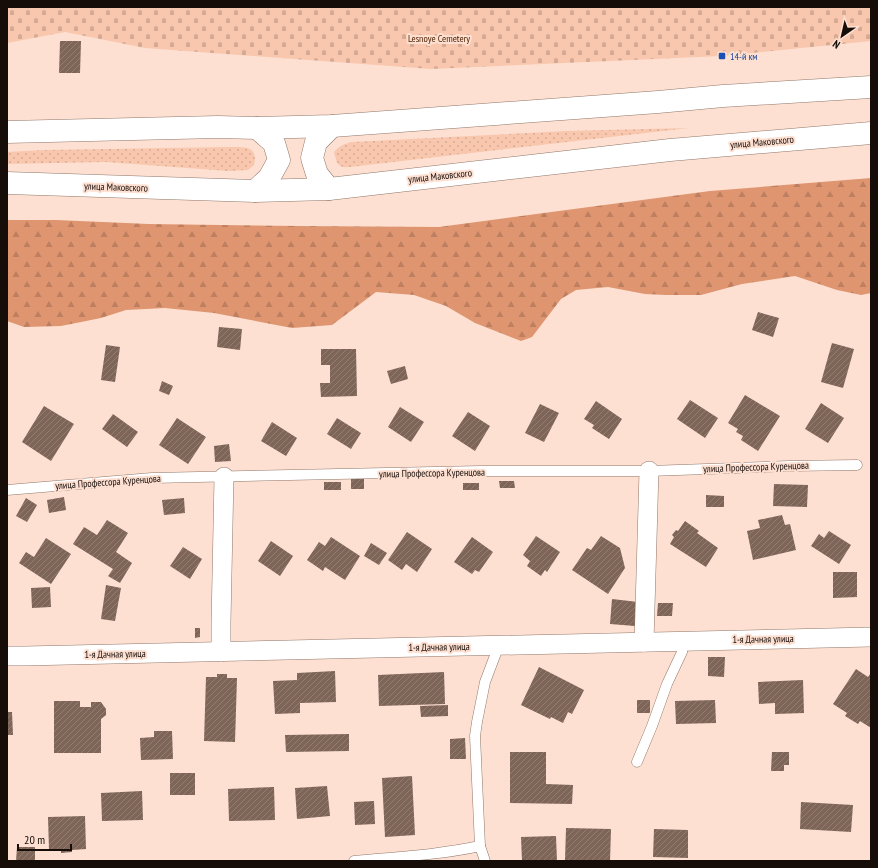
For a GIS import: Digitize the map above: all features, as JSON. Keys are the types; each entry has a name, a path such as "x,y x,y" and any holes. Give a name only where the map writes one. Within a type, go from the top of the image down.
{"highway":[{"path":"7,132 332,126 723,96 871,87"},
{"path":"329,189 317,174 312,158 316,142 332,126"},
{"path":"255,191 269,178 278,160 274,143 257,128"},
{"name":"улица Маковского","path":"7,183 255,191 329,189 670,150 871,133"}],"street":[{"path":"644,642 649,471"},
{"path":"221,652 224,477"},
{"name":"1-я Дачная улица","path":"7,656 871,637"}],"lane":[{"name":"улица Профессора Куренцова","path":"7,490 152,478 481,471 649,471 857,465"},
{"path":"637,762 667,684 682,652 683,641"},
{"path":"485,861 480,846 475,736 486,682 499,645"},
{"path":"354,861 430,854 480,846"}],"green space":[{"name":"Lesnoye Cemetery","path":"7,7 871,7 871,41 722,56 431,69 145,48 65,32 7,43"},
{"path":"689,128 350,167 340,166 336,160 334,152 338,148 352,142 566,131"},
{"path":"229,147 249,148 254,154 254,165 248,170 228,171 106,162 7,164 7,152"},
{"path":"871,178 871,293 861,295 837,290 795,276 742,284 701,295 645,294 608,287 576,290 561,299 532,337 521,341 475,323 446,306 414,295 376,292 332,325 292,328 214,313 165,308 126,310 101,318 61,326 24,327 7,321 7,220 56,220 149,224 439,227 710,191"}],"building":[{"path":"60,41 81,41 80,73 59,73"},
{"path":"758,312 779,318 773,337 752,330"},
{"path":"219,327 242,329 240,350 217,347"},
{"path":"832,343 854,349 843,388 821,382"},
{"path":"106,345 120,347 115,382 101,380"},
{"path":"321,349 356,349 357,396 321,397 320,383 330,383 330,365 321,365"},
{"path":"405,366 408,379 391,384 387,371"},
{"path":"162,381 173,386 169,395 159,391"},
{"path":"745,395 780,416 758,451 741,440 743,436 736,432 738,429 728,423"},
{"path":"690,400 718,418 705,438 677,419"},
{"path":"596,401 622,419 609,439 592,428 594,425 584,419"},
{"path":"821,403 844,418 828,443 805,429"},
{"path":"540,404 559,413 544,442 525,433"},
{"path":"44,406 74,424 51,461 22,442"},
{"path":"400,407 424,422 411,442 388,427"},
{"path":"468,412 490,426 475,451 452,436"},
{"path":"113,414 138,432 127,447 102,429"},
{"path":"177,418 206,437 188,464 159,445"},
{"path":"337,418 361,433 351,449 327,434"},
{"path":"272,422 297,438 286,456 261,441"},
{"path":"229,444 231,461 215,462 214,446"},
{"path":"351,478 364,479 364,489 351,489"},
{"path":"499,481 514,481 515,488 500,488"},
{"path":"324,482 341,482 341,490 324,490"},
{"path":"463,483 479,483 479,490 463,490"},
{"path":"774,484 808,485 807,507 773,506"},
{"path":"706,495 724,496 724,507 706,507"},
{"path":"64,497 66,510 49,513 47,500"},
{"path":"26,498 37,505 27,522 16,516"},
{"path":"184,498 185,513 164,515 162,500"},
{"path":"782,515 785,525 790,524 796,550 753,560 747,531 760,528 758,520"},
{"path":"107,520 128,533 116,552 132,563 120,583 108,576 113,569 73,544 84,527 97,535"},
{"path":"685,521 699,531 697,533 718,548 706,567 670,544 674,537 672,535 676,530 678,531"},
{"path":"829,531 851,545 839,564 811,546 819,534 824,538"},
{"path":"407,532 432,549 417,572 406,564 402,570 388,560"},
{"path":"536,536 560,552 547,572 545,570 541,576 527,566 530,561 523,555"},
{"path":"601,536 620,548 625,568 608,594 572,570 587,548 591,550"},
{"path":"331,537 360,556 345,580 325,567 323,571 307,560 319,542 325,546"},
{"path":"472,537 493,552 479,572 475,570 472,574 454,562"},
{"path":"46,538 71,554 51,584 19,563 26,552 34,557"},
{"path":"271,541 293,556 280,576 258,561"},
{"path":"371,543 387,553 379,565 364,556"},
{"path":"183,547 202,559 190,579 170,566"},
{"path":"833,572 857,572 857,597 833,598"},
{"path":"106,585 121,588 115,621 101,619"},
{"path":"50,587 51,607 32,608 31,588"},
{"path":"612,599 638,602 635,626 610,624"},
{"path":"658,603 673,603 672,616 657,616"},
{"path":"195,628 200,628 200,637 195,638"},
{"path":"708,657 725,657 724,677 708,676"},
{"path":"539,667 584,690 572,714 568,712 563,723 551,717 550,719 521,705"},
{"path":"856,669 868,677 871,673 871,728 860,721 858,724 845,716 847,713 833,704"},
{"path":"335,671 336,702 300,703 300,713 275,714 273,681 297,680 297,673"},
{"path":"444,672 445,704 379,706 378,675"},
{"path":"217,674 227,674 227,678 237,678 235,742 204,741 206,677 217,677"},
{"path":"803,680 804,713 775,714 775,703 759,704 758,682"},
{"path":"637,700 650,700 650,713 637,713"},
{"path":"715,700 716,723 676,724 675,701"},
{"path":"54,701 80,701 80,707 91,707 91,702 101,702 106,709 106,715 101,719 101,753 54,753"},
{"path":"448,705 448,716 421,717 420,706"},
{"path":"7,712 12,712 13,735 7,735"},
{"path":"154,731 172,731 173,759 141,760 140,738 154,737"},
{"path":"349,734 349,751 286,752 285,735"},
{"path":"465,738 466,759 450,759 450,739"},
{"path":"510,752 546,752 546,784 573,785 572,804 510,803"},
{"path":"772,752 789,752 789,765 784,765 784,771 771,771"},
{"path":"170,773 195,773 195,795 170,795"},
{"path":"412,776 415,835 385,837 382,778"},
{"path":"327,786 330,816 297,819 295,788"},
{"path":"274,787 275,820 229,821 228,789"},
{"path":"142,791 143,820 102,821 101,793"},
{"path":"374,801 375,824 355,825 354,802"},
{"path":"801,802 853,805 851,832 800,829"},
{"path":"85,816 86,849 72,850 72,852 61,853 61,850 49,850 48,817"},
{"path":"566,828 611,829 610,861 565,861"},
{"path":"654,829 688,830 688,858 653,857"},
{"path":"556,836 557,861 522,861 521,837"},
{"path":"17,847 35,847 35,861 16,861"}],"place":[{"name":"14-й км","path":"722,56"}]}
